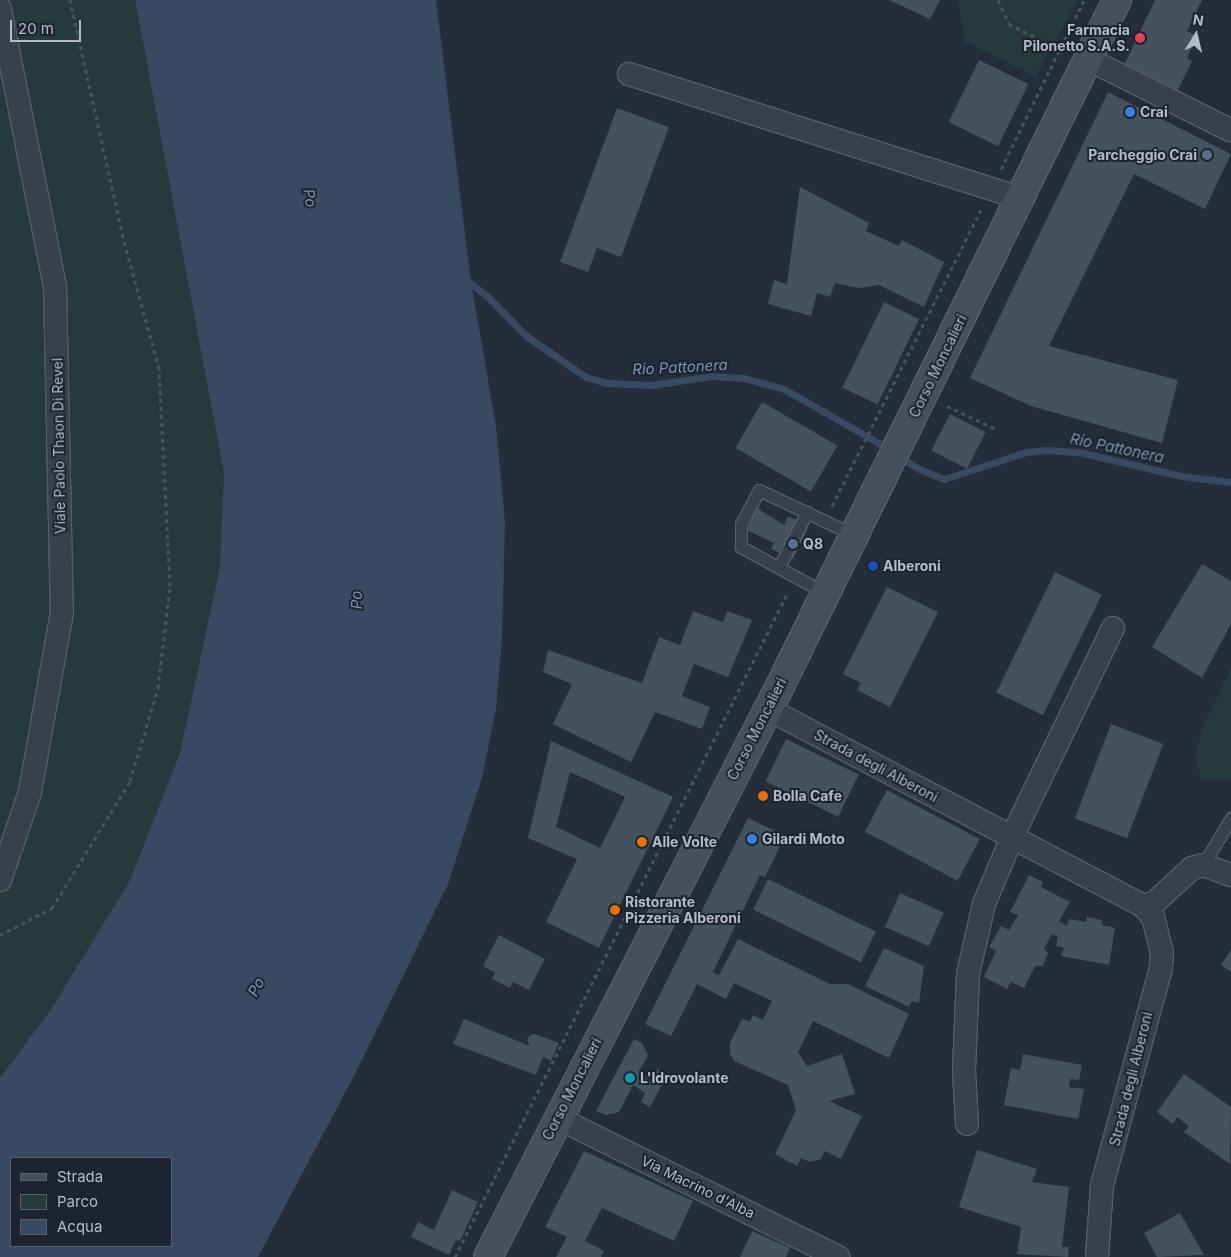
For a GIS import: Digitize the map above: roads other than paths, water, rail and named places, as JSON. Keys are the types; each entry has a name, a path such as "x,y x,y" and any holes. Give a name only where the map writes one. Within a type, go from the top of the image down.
{"main road":[{"name":"Corso Moncalieri","path":"488,1257 768,709 1117,0"}],"street":[{"name":"Viale Paolo Thaon Di Revel","path":"0,9 55,286 62,612 30,792 0,880"},
{"path":"1088,59 1230,130"},
{"path":"629,74 1020,198"},
{"path":"968,1124 964,1070 968,974 984,904 1012,837 1113,628"},
{"name":"Strada degli Alberoni","path":"768,709 1143,906 1153,917 1159,933 1161,968 1102,1185 1097,1257"},
{"path":"1143,906 1154,903 1192,868 1203,864 1231,875"},
{"name":"Via Macrino d'Alba","path":"558,1118 838,1257"}],"lane":[{"path":"825,593 797,575 741,547 741,524 759,490 855,535"},
{"path":"779,567 807,512"},
{"path":"1203,864 1231,818"}],"water":[{"name":"Po","path":"135,0 436,0 471,282 496,426 505,522 502,638 496,709 482,778 448,884 355,1074 258,1257 0,1257 0,1078 52,1008 130,880 180,753 220,567 224,473"}],"waterway":[{"name":"Rio Pattonera","path":"463,277 489,298 526,336 586,377 607,383 651,385 712,376 744,378 784,389 889,449"},
{"name":"Rio Pattonera","path":"900,457 919,469 944,479 1026,452 1048,450 1079,452 1181,476 1231,482"}],"place":[{"name":"Farmacia Pilonetto S.A.S.","path":"1140,38"},
{"name":"Crai","path":"1130,112"},
{"name":"Parcheggio Crai","path":"1207,155"},
{"name":"Q8","path":"793,544"},
{"name":"Alberoni","path":"873,566"},
{"name":"Bolla Cafe","path":"763,796"},
{"name":"Gilardi Moto","path":"752,839"},
{"name":"Alle Volte","path":"642,842"},
{"name":"Ristorante Pizzeria Alberoni","path":"615,910"},
{"name":"L'Idrovolante","path":"630,1078"}]}
